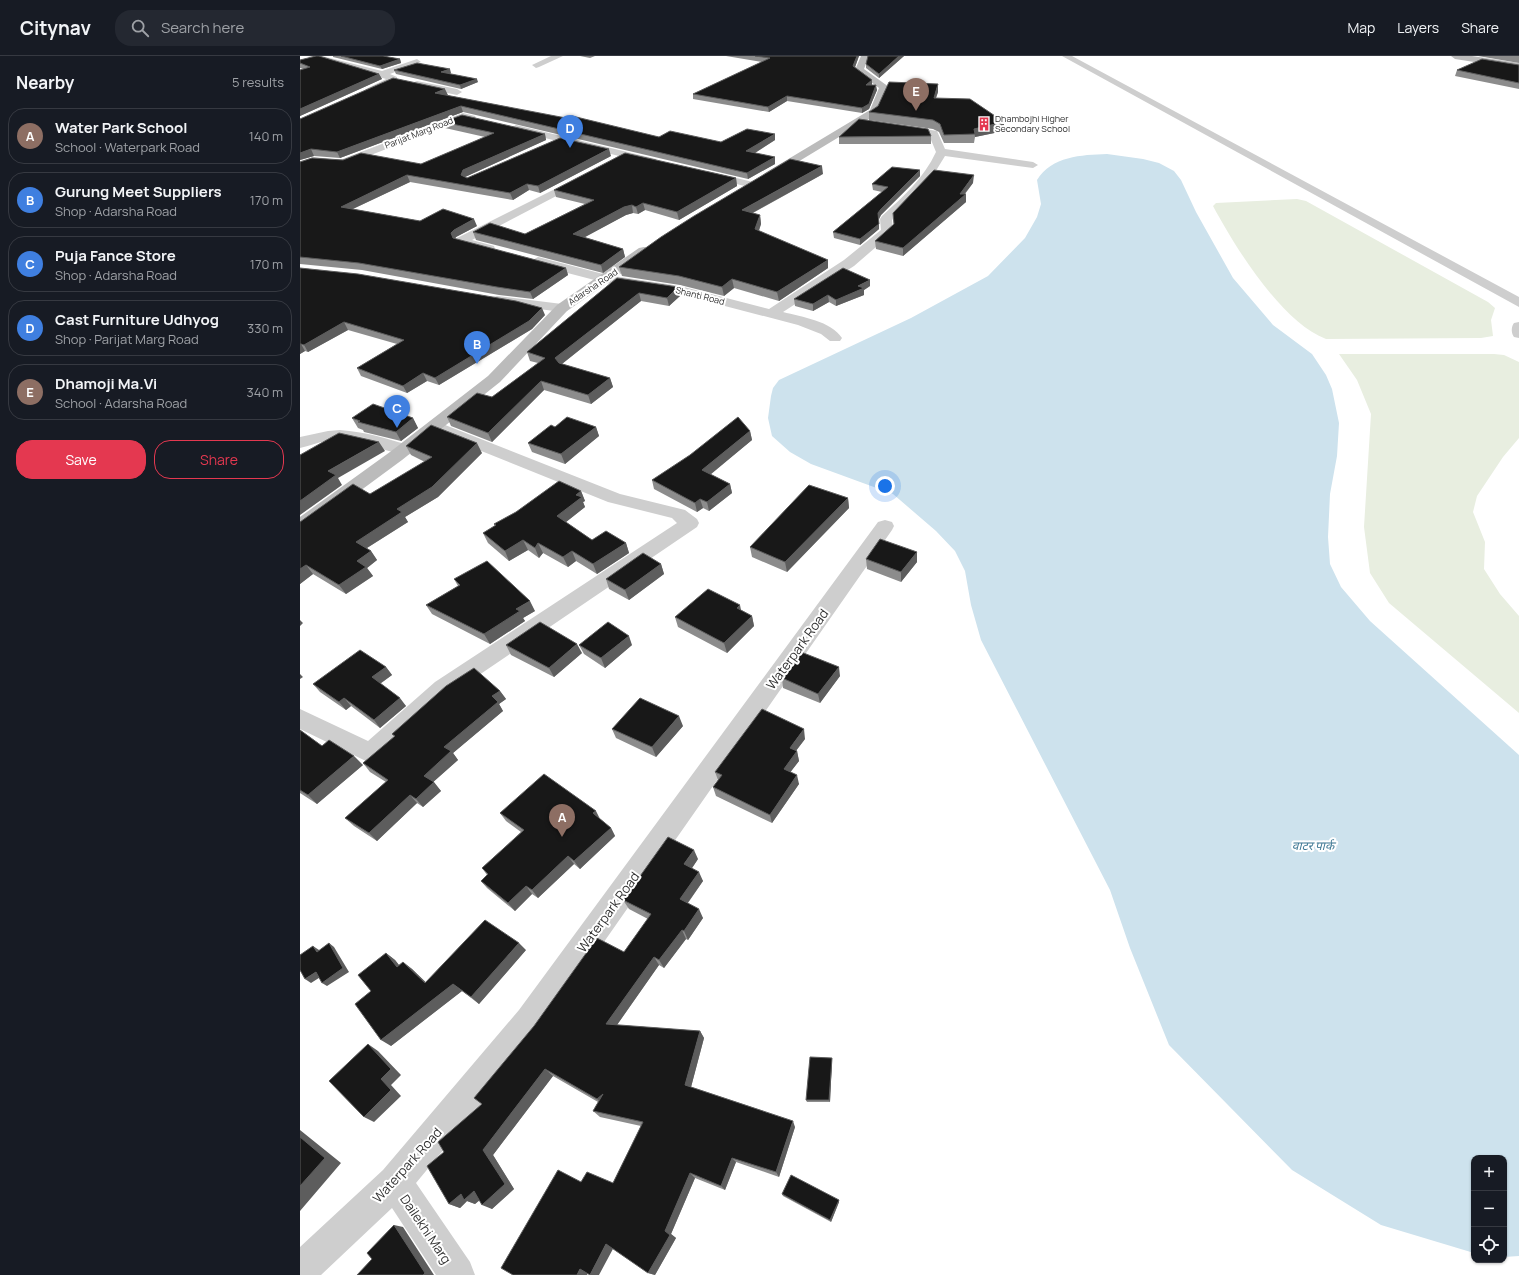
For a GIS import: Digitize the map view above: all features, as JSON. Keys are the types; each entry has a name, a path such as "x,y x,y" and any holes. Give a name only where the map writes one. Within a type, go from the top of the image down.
{"main road":[{"path":"736,192 769,175 874,112 884,87 859,70 865,56"},
{"path":"1455,56 1519,66"},
{"name":"Adarsha Road","path":"300,526 404,450 494,379 562,308 606,279 657,241"}],"street":[{"path":"312,56 382,74 402,81 457,92"},
{"path":"536,65 559,56"},
{"path":"1066,56 1519,303"},
{"path":"382,74 416,62"},
{"path":"358,96 402,81"},
{"name":"Parijat Marg Road","path":"300,165 314,160 341,163 462,116 484,121"},
{"path":"858,122 873,124"},
{"path":"505,126 664,164"},
{"path":"771,314 849,263 887,231 886,219 909,198 938,160 941,152 933,133 888,126"},
{"path":"548,146 562,139"},
{"path":"941,152 1033,165"},
{"path":"606,165 626,154"},
{"path":"695,171 749,184"},
{"path":"499,251 461,241 594,172"},
{"name":"Shanti Road","path":"522,257 606,279 680,290 804,322 826,331 835,338"},
{"path":"483,298 562,308"},
{"path":"1519,326 1519,334"},
{"path":"300,718 370,753 443,688 690,523 678,514 614,498 435,426"},
{"path":"300,443 340,434 359,435 404,450"},
{"name":"Waterpark Road","path":"300,1271 395,1182 530,1021 885,526"},
{"name":"Dailekhi Marg","path":"395,1182 457,1275"}],"shaded area":[{"path":"1297,199 1306,201 1488,302 1495,308 1491,320 1493,336 1481,338 1326,339 1309,330 1277,301 1261,282 1222,223 1213,206 1216,203"},
{"path":"1339,354 1494,354 1504,355 1519,362 1519,438 1503,457 1477,496 1473,512 1485,542 1484,569 1500,594 1519,616 1519,713 1389,603 1370,573 1364,527 1371,414 1357,380"}],"water":[{"name":"वाटर पार्क","path":"1107,154 1143,159 1159,163 1174,171 1181,180 1196,212 1233,278 1273,325 1312,354 1326,375 1332,389 1339,423 1337,456 1330,494 1328,537 1330,564 1341,587 1370,621 1519,755 1519,1256 1507,1257 1507,1155 1471,1155 1471,1252 1381,1225 1292,1170 1169,1045 1130,948 1110,890 981,640 971,605 965,571 955,551 936,531 893,494 811,464 790,452 772,436 768,418 773,388 779,380 911,318 988,276 1025,238 1037,217 1041,204 1037,180 1043,172 1059,161 1087,155"}],"building":[{"path":"316,56 379,74 300,109 300,70 310,67 300,63 300,60"},
{"path":"341,56 383,56 400,59 380,66"},
{"path":"755,56 857,56 853,66 872,80 866,85 876,85 869,104 862,108 787,96 768,107 693,94 770,58"},
{"path":"868,56 899,56 879,74 866,64"},
{"path":"1482,59 1519,65 1519,83 1457,70"},
{"path":"417,63 450,69 441,72 477,79 460,85 394,70"},
{"path":"393,78 445,89 435,93 566,118 572,116 659,137 670,131 721,142 747,129 775,134 746,151 775,157 747,173 461,106 337,152 311,149 300,153 300,119"},
{"path":"889,82 938,84 934,98 970,99 1004,122 974,129 975,134 944,135 940,124 933,120 869,112 878,106"},
{"path":"462,115 545,134 463,170 461,175 467,178 560,138 609,149 538,186 527,184 510,193 407,175 341,207 420,221 443,209 474,219 454,230 451,233 453,238 566,268 530,292 359,263 300,257 300,162 312,158 343,160 361,153 421,164 494,133 443,122"},
{"path":"859,119 928,129 931,136 839,137"},
{"path":"625,153 736,178 677,212 643,203 636,207 632,205 624,207 573,234 623,249 601,265 473,232 490,223 525,234 594,200 554,190"},
{"path":"790,159 822,166 742,210 760,215 755,229 828,260 777,292 732,279 722,287 679,276 619,267 694,216"},
{"path":"892,167 920,170 881,209 878,213 879,224 860,239 833,232 888,187 872,184"},
{"path":"934,170 974,175 960,194 966,194 903,248 875,241 894,224 893,213"},
{"path":"300,268 358,274 516,301 542,308 529,321 435,378 423,373 403,386 357,368 404,340 344,322 304,345 300,344"},
{"path":"843,268 870,280 858,286 864,288 836,300 828,295 813,304 794,299"},
{"path":"617,278 678,287 667,298 639,293 555,358 559,363 610,378 588,395 541,381 488,433 447,417 477,393 492,397 545,358 527,352"},
{"path":"373,404 413,418 396,432 358,422 360,421 352,418"},
{"path":"567,417 596,427 561,454 528,443 551,425 555,427"},
{"path":"738,417 750,431 702,470 730,484 707,502 700,499 695,503 652,480 690,455"},
{"path":"431,425 477,443 432,487 397,509 402,512 356,542 371,551 357,561 366,567 339,585 306,565 300,569 300,522 353,484 370,494 432,457 406,446"},
{"path":"339,433 379,442 328,471 336,475 300,501 300,455"},
{"path":"559,481 581,491 576,495 582,497 557,516 592,540 606,531 626,543 593,564 572,551 563,557 538,543 535,548 523,540 505,551 483,533 496,525 494,524 516,512"},
{"path":"809,485 848,498 785,562 750,547"},
{"path":"880,539 917,552 901,572 866,559"},
{"path":"643,553 661,564 625,590 606,579"},
{"path":"487,561 530,601 516,609 520,611 484,634 426,605 460,585 454,579"},
{"path":"708,589 740,605 737,608 752,616 724,643 675,617"},
{"path":"540,622 577,644 549,668 506,645"},
{"path":"608,622 629,636 601,658 579,645"},
{"path":"360,650 386,667 372,677 400,698 374,720 344,698 339,702 313,684"},
{"path":"801,652 839,667 818,694 782,678"},
{"path":"474,668 500,691 492,696 498,702 444,747 451,751 424,776 434,782 416,799 410,795 369,833 345,818 388,780 363,763 395,736 392,734 446,686"},
{"path":"640,698 679,716 652,747 612,729"},
{"path":"762,709 804,729 790,748 797,751 784,769 797,775 770,815 713,787 722,775 715,772"},
{"path":"300,730 322,746 329,740 354,756 308,795 300,790"},
{"path":"544,774 596,811 593,813 611,828 574,861 568,856 532,890 526,886 508,903 481,881 488,874 482,868 524,830 500,813"},
{"path":"668,837 694,850 684,864 699,872 680,899 699,909 684,931 682,930 659,960 654,957 606,1024 700,1031 685,1085 793,1121 776,1172 732,1158 721,1186 690,1173 665,1231 670,1235 648,1273 606,1244 590,1275 580,1269 577,1275 513,1275 501,1268 558,1170 581,1182 587,1172 613,1183 643,1122 593,1111 603,1094 597,1099 545,1069 483,1150 505,1184 482,1205 474,1191 464,1200 461,1194 449,1204 427,1166 444,1152 438,1142 482,1104 474,1098 534,1026 597,938 624,952 651,914 623,900"},
{"path":"485,920 519,943 471,997 453,984 381,1040 355,1004 371,991 358,975 386,953 397,967 403,962 425,983"},
{"path":"329,943 343,968 322,983 316,972 305,979 300,970 300,955 313,946 317,952"},
{"path":"368,1044 391,1069 381,1079 391,1090 364,1117 329,1081"},
{"path":"810,1057 832,1058 829,1100 806,1100"},
{"path":"300,1137 325,1158 300,1186"},
{"path":"791,1175 839,1200 830,1220 782,1194"},
{"path":"394,1225 425,1273 423,1275 357,1275 372,1259 367,1253"}],"place":[{"name":"Dhamoji Ma.Vi","path":"916,111"},
{"name":"Dhambojhi Higher Secondary School","path":"984,124"},
{"name":"Cast Furniture Udhyog","path":"570,148"},
{"name":"Gurung Meet Suppliers","path":"477,364"},
{"name":"Puja Fance Store","path":"397,428"},
{"name":"Water Park School","path":"562,837"}]}
